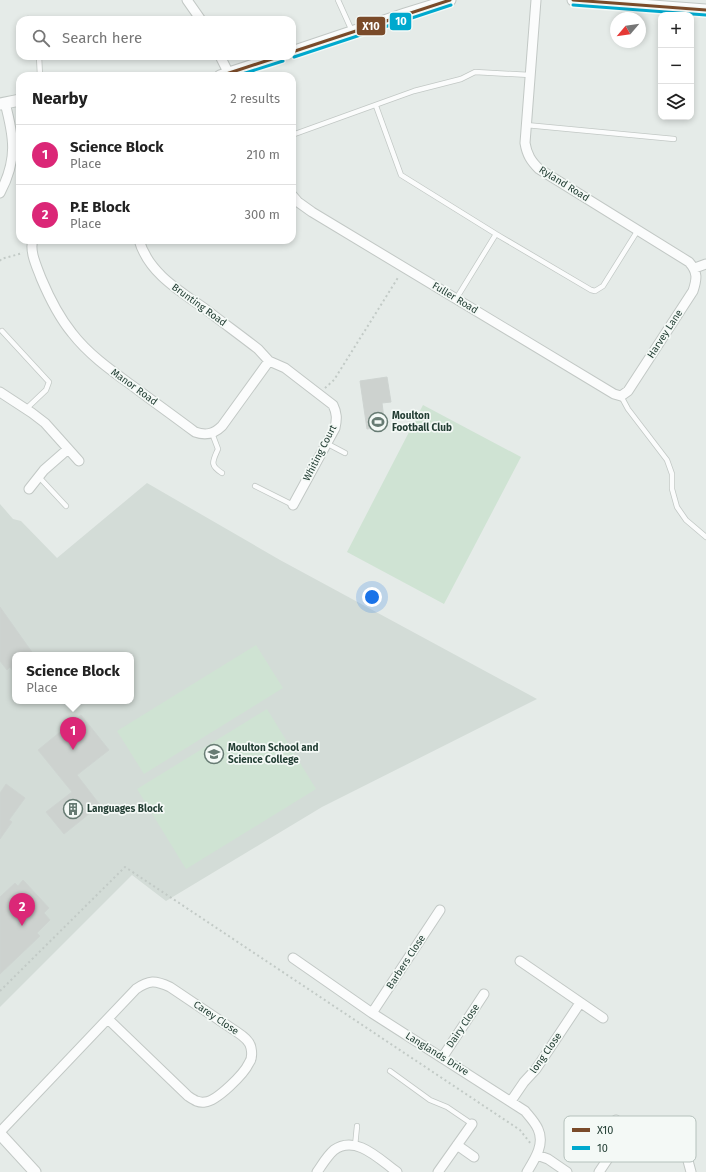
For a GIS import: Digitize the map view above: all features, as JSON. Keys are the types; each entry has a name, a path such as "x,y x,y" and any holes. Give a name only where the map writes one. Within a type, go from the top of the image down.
{"street":[{"path":"187,0 198,16"},
{"path":"296,51 450,0"},
{"name":"Ryland Road","path":"536,0 525,143 526,152 529,159 539,169 689,262 695,268"},
{"path":"573,0 706,10"},
{"path":"221,60 223,72"},
{"path":"245,72 272,60"},
{"path":"0,193 6,182 14,147 12,129 3,103 16,101"},
{"name":"Fuller Road","path":"296,200 312,212 404,268 614,394 621,396"},
{"name":"Manor Road","path":"32,244 32,251 38,269 54,306 82,345 95,358 117,375 195,432 201,434 212,434"},
{"name":"Brunting Road","path":"140,244 151,265 168,282 258,349 268,361"},
{"path":"695,268 706,264"},
{"name":"Harvey Lane","path":"621,396 628,391 693,291 697,277 695,268"},
{"path":"212,434 222,426 268,361"},
{"name":"Whiting Court","path":"268,361 285,368 333,405 336,412 337,420 334,428 294,505"},
{"path":"0,392 45,423 79,461"},
{"path":"29,489 39,477 68,449"},
{"name":"Barbers Close","path":"372,1013 440,910"},
{"name":"Langlands Drive","path":"293,958 372,1013 525,1111 538,1129 541,1142 537,1155 527,1172"},
{"path":"520,961 603,1018"},
{"name":"Carey Close","path":"0,1133 136,989 148,982 161,982 170,986 246,1039 251,1046 252,1055 245,1070 219,1096 211,1101 196,1101 188,1096 108,1019"},
{"name":"Dairy Close","path":"442,1058 484,994"},
{"name":"long Close","path":"511,1101 524,1082 536,1069 580,1003"},
{"path":"438,1172 472,1124"},
{"path":"0,1133 35,1172"},
{"path":"457,1145 474,1157"},
{"path":"317,1172 336,1149 346,1146 355,1146 366,1150 397,1172"},
{"path":"537,1155 548,1159 567,1172"},
{"path":"599,1172 606,1162"},
{"path":"688,1162 691,1172"}],"lane":[{"path":"338,0 352,31"},
{"path":"39,60 40,72"},
{"path":"296,134 414,91 461,79 475,72 530,75"},
{"path":"376,106 401,175 585,287 595,291 603,286 638,230"},
{"path":"526,125 674,139"},
{"path":"456,299 496,234"},
{"path":"2,331 49,382 46,390 26,409"},
{"path":"621,396 628,408 667,460 672,474 672,489 677,507 686,520 706,537"},
{"path":"212,434 218,449 213,464 214,468 222,473"},
{"path":"326,443 345,453"},
{"path":"39,477 66,506"},
{"path":"255,486 294,505"},
{"path":"390,1071 430,1100 447,1106 472,1124"},
{"path":"355,1146 357,1126"}],"path":[{"path":"0,261 1,259 32,251"},
{"path":"319,394 334,380 404,268"},
{"path":"0,991 125,867 520,1130"}],"shaded area":[{"name":"Moulton School and Science College","path":"147,483 280,560 537,699 322,807 166,901 132,875 0,1007 0,504 13,519 21,521 57,558"}],"green space":[{"path":"423,405 521,457 444,604 347,552"},
{"path":"256,645 283,688 144,774 117,731"},
{"path":"267,709 316,789 186,869 137,789"}],"building":[{"path":"387,377 391,402 382,403 385,426 367,429 360,381"},
{"path":"0,607 32,652 12,652 12,670 10,667 7,670 0,661"},
{"path":"81,715 109,750 77,775 100,805 64,834 46,812 72,792 38,750"},
{"path":"6,784 25,798 9,820 12,822 0,839 0,793"},
{"path":"23,880 49,908 44,913 50,920 37,933 40,936 0,974 0,897 15,883 18,886"}],"transit line":[{"name":"X10","path":"296,51 450,0"},
{"name":"X10","path":"573,0 706,10"},
{"name":"10","path":"296,56 451,5"},
{"name":"10","path":"573,5 706,15"},
{"name":"X10","path":"232,72 269,60"},
{"name":"10","path":"249,72 283,61"}],"place":[{"name":"Moulton Football Club","path":"378,422"},
{"name":"Science Block","path":"73,750"},
{"name":"Moulton School and Science College","path":"214,754"},
{"name":"Languages Block","path":"73,809"},
{"name":"P.E Block","path":"22,926"}]}
